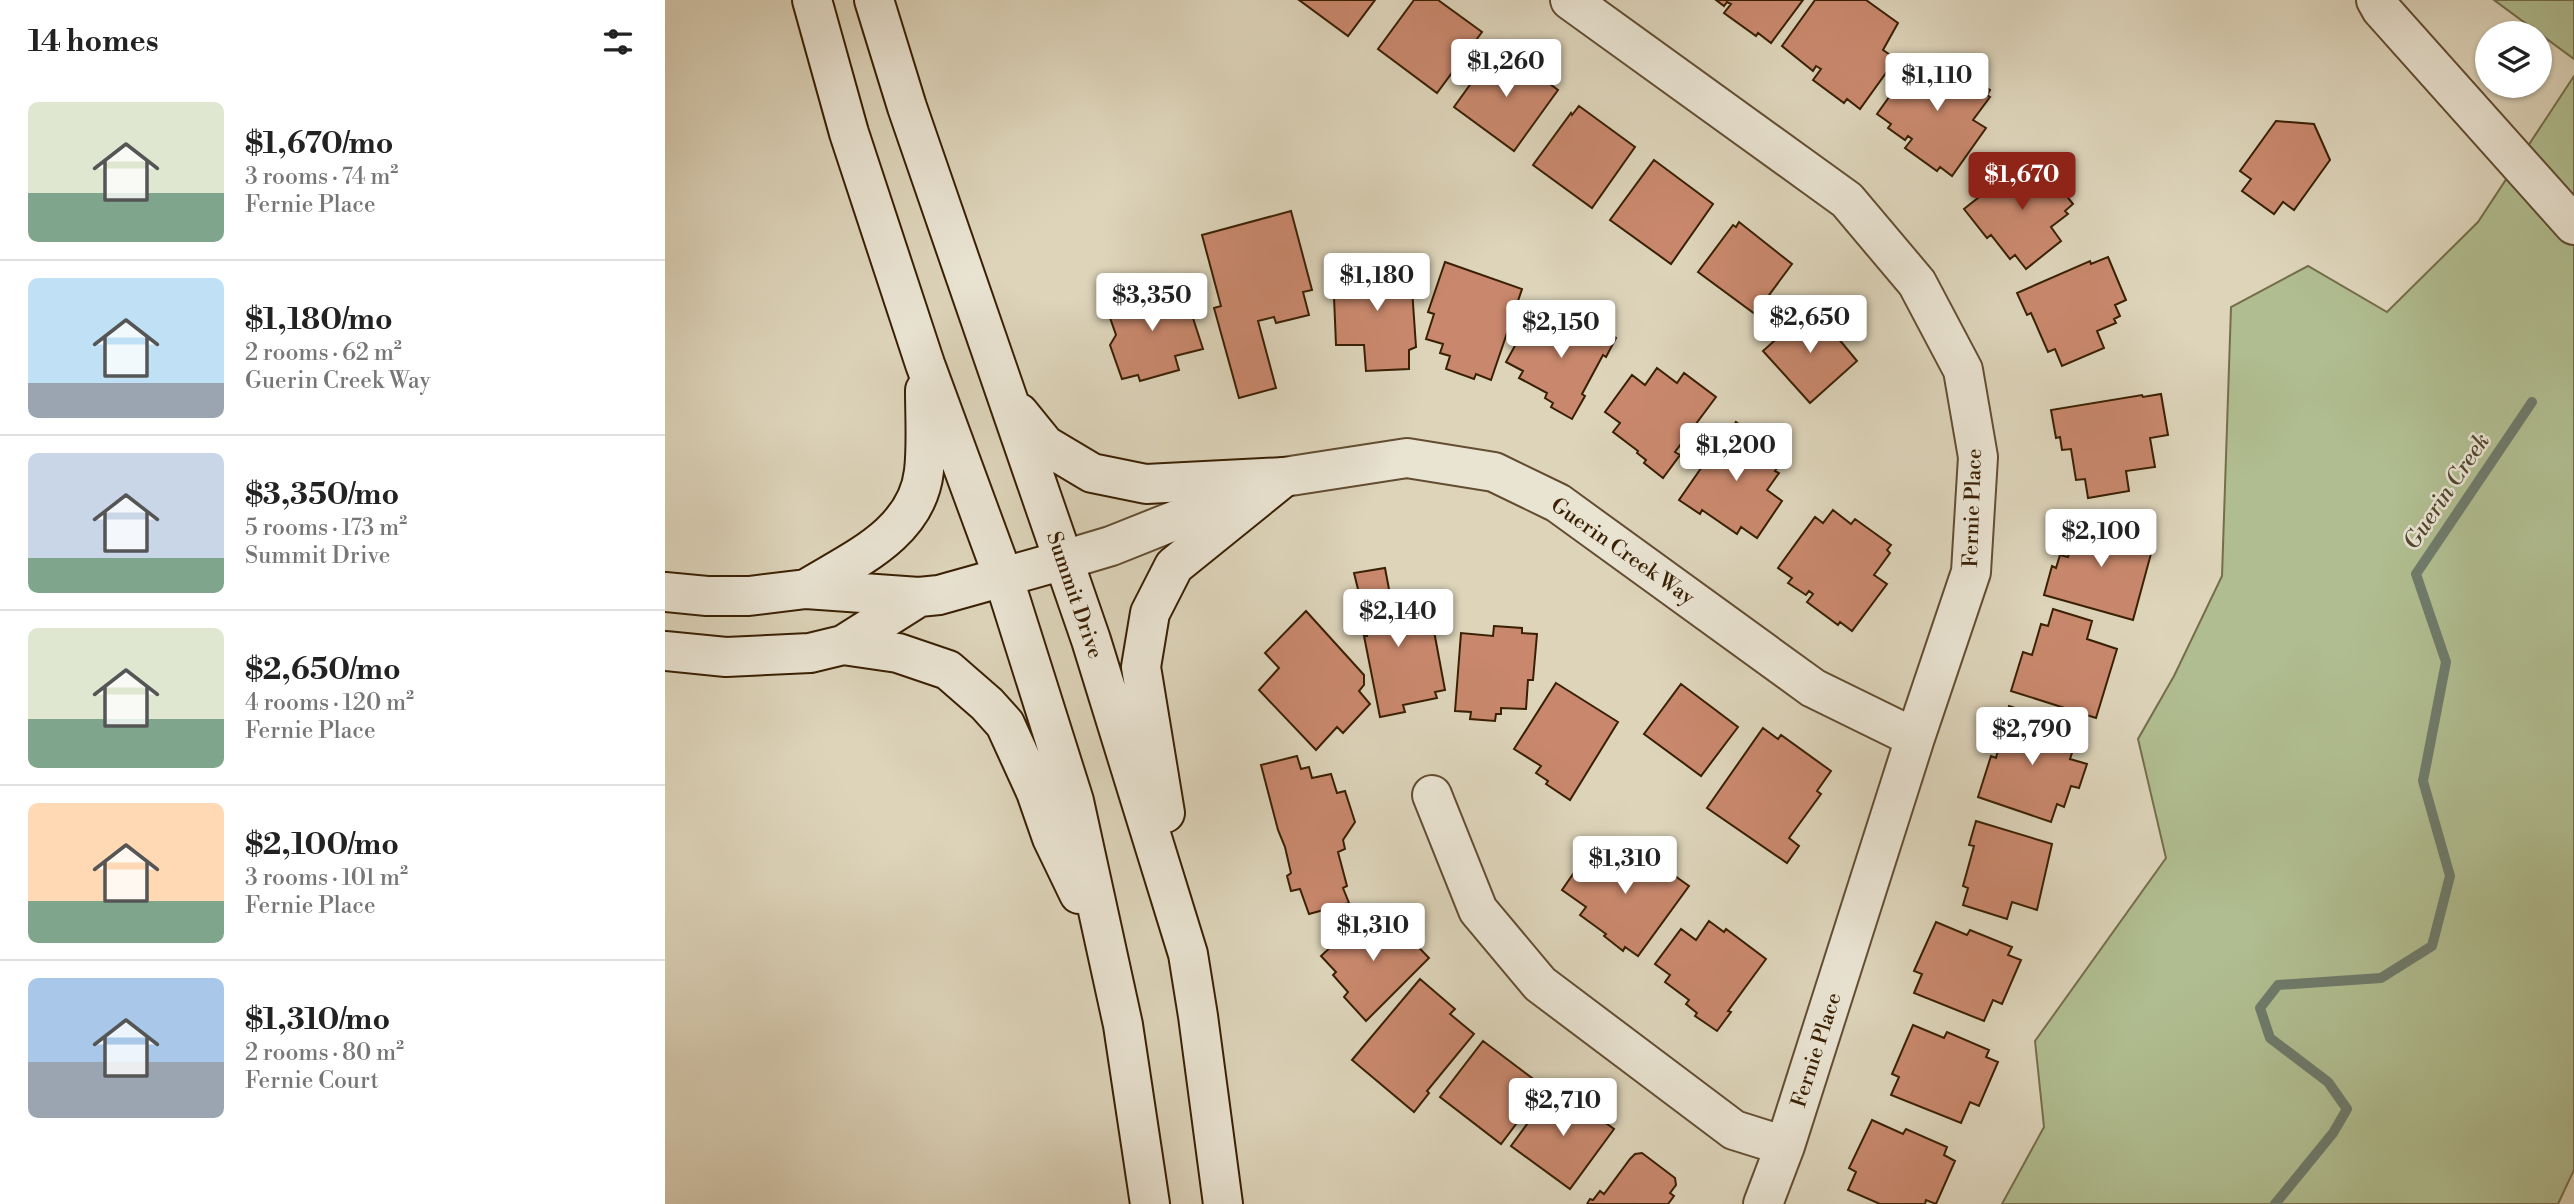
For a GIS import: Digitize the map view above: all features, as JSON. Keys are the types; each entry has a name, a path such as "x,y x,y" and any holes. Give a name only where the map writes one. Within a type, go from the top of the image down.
{"main road":[{"path":"813,0 849,133 925,364 1003,576 1074,800 1123,1026 1150,1204"},
{"name":"Summit Drive","path":"874,0 907,107 1091,640 1188,954 1223,1204"},
{"name":"Fernie Place","path":"1570,0 1847,200 1917,283 1963,370 1978,457 1971,572 1915,738 1785,1146 1763,1204"},
{"path":"2376,0 2381,9 2574,225"},
{"path":"806,589 887,538 908,513 924,472 925,364"},
{"path":"1007,398 1045,445 1092,473 1146,484 1284,477"},
{"name":"Guerin Creek Way","path":"919,597 939,595 1111,546 1284,477 1407,458 1494,472 1558,503 1812,688 1915,738"},
{"path":"1188,954 1141,667 1150,613 1174,566 1284,477"},
{"path":"665,592 749,596 806,589 919,597"},
{"path":"665,651 726,657 810,653 843,645 919,597"},
{"path":"843,645 898,653 948,670 987,704 1005,724 1036,792 1052,838 1105,950"},
{"path":"1432,795 1478,910 1540,984 1734,1130 1785,1146"}],"green space":[{"path":"2494,0 2574,0 2574,59 2552,43 2552,21 2522,21"},
{"path":"2574,76 2574,1170 2558,1204 2002,1204 2044,1127 2035,1041 2166,858 2138,739 2174,676 2222,576 2231,307 2308,266 2387,312 2478,222"}],"building":[{"path":"1299,0 1375,0 1348,36"},
{"path":"1414,0 1438,0 1482,32 1437,93 1378,49"},
{"path":"1716,0 1803,0 1771,43 1758,33 1756,36 1724,13 1731,4 1727,2 1724,6"},
{"path":"1815,0 1866,0 1898,23 1883,50 1896,59 1860,109 1847,99 1844,103 1813,80 1821,69 1816,66 1813,71 1782,46"},
{"path":"1498,46 1558,90 1514,151 1454,107"},
{"path":"1932,55 1951,69 1954,64 1990,90 1987,95 1990,97 1973,120 1986,128 1952,176 1940,167 1937,171 1905,148 1912,139 1908,136 1905,140 1888,128 1891,124 1877,114 1914,62 1922,68"},
{"path":"1579,106 1635,147 1592,208 1533,165"},
{"path":"2276,121 2314,124 2330,160 2294,210 2283,202 2274,214 2242,191 2251,179 2240,171"},
{"path":"2036,158 2073,204 2065,211 2068,214 2051,227 2061,241 2026,269 2015,255 2010,259 1991,235 1987,238 1964,209 2026,160 2028,164"},
{"path":"1654,160 1713,204 1671,264 1610,220"},
{"path":"1291,211 1312,290 1303,292 1309,315 1276,323 1274,317 1258,321 1276,388 1239,398 1214,308 1221,306 1202,235"},
{"path":"1739,222 1792,264 1755,314 1698,272 1733,225 1736,227"},
{"path":"1405,257 1405,274 1411,274 1416,347 1409,350 1409,369 1366,371 1364,345 1336,345 1333,273 1360,273 1359,261"},
{"path":"2108,257 2126,300 2115,305 2120,316 2114,319 2116,323 2097,331 2104,348 2062,366 2055,349 2048,352 2031,313 2027,315 2017,293 2090,261 2091,264"},
{"path":"1445,262 1522,289 1491,380 1476,374 1474,379 1446,369 1450,356 1440,353 1443,344 1426,339 1434,314 1428,312"},
{"path":"1174,283 1182,311 1187,309 1188,313 1191,312 1203,349 1175,356 1179,370 1140,381 1138,375 1122,379 1110,345 1116,335 1109,315 1111,301"},
{"path":"1814,309 1857,361 1810,403 1763,351 1807,311 1809,314"},
{"path":"1553,313 1578,326 1582,319 1616,338 1606,357 1603,355 1572,419 1551,407 1553,403 1545,398 1547,393 1519,378 1523,371 1506,362 1528,322 1544,331"},
{"path":"1657,368 1677,383 1684,373 1716,397 1675,452 1680,455 1663,478 1644,463 1646,460 1638,451 1613,432 1620,423 1605,412 1632,375 1645,385"},
{"path":"2161,394 2168,435 2150,438 2155,467 2126,471 2129,491 2088,498 2085,479 2076,480 2071,449 2062,450 2060,437 2056,438 2051,410"},
{"path":"1736,422 1775,449 1768,458 1779,465 1775,471 1779,473 1767,490 1782,501 1757,538 1741,527 1737,534 1702,510 1700,514 1679,500"},
{"path":"1833,510 1851,524 1855,519 1891,545 1887,550 1890,553 1874,575 1887,584 1852,631 1840,622 1838,625 1807,602 1813,594 1809,591 1806,595 1788,583 1792,578 1778,568 1815,517 1823,523"},
{"path":"2088,511 2127,522 2121,542 2152,550 2133,620 2044,595 2052,566 2056,568 2060,555 2068,557 2076,528 2083,530"},
{"path":"1385,568 1391,600 1386,601 1390,622 1431,615 1445,690 1435,692 1437,698 1403,705 1405,712 1380,717 1364,636 1367,636 1362,605 1354,573"},
{"path":"2053,609 2092,621 2087,639 2117,649 2096,718 2011,691 2023,652 2032,655 2041,624 2048,626"},
{"path":"1306,611 1364,675 1364,685 1359,691 1370,704 1343,733 1337,727 1316,750 1259,690 1279,668 1265,653"},
{"path":"1494,626 1522,628 1522,633 1537,634 1533,680 1528,680 1526,709 1501,708 1501,714 1496,714 1495,721 1470,719 1471,712 1455,711 1461,633 1493,636"},
{"path":"1556,683 1618,722 1570,800 1546,784 1548,781 1536,773 1541,766 1514,749"},
{"path":"1681,684 1738,727 1701,776 1644,734"},
{"path":"2009,706 2064,724 2059,739 2075,744 2070,759 2087,764 2079,788 2071,786 2064,807 2057,804 2051,822 1978,797 1991,756 1996,758"},
{"path":"1763,728 1778,739 1781,735 1831,771 1817,791 1821,794 1789,838 1799,846 1787,863 1707,808"},
{"path":"1297,756 1301,769 1309,767 1312,778 1331,774 1337,793 1345,791 1355,822 1343,840 1345,849 1338,852 1347,886 1343,888 1349,903 1309,914 1300,889 1291,891 1287,876 1291,873 1285,847 1261,765"},
{"path":"1976,821 2052,844 2037,910 2012,902 2007,919 1963,905 1968,888 1963,886 1974,846 1969,845"},
{"path":"1627,842 1689,886 1638,956 1625,947 1623,951 1604,936 1606,934 1580,915 1586,907 1562,890 1591,848 1612,863"},
{"path":"1374,910 1397,934 1402,930 1429,958 1366,1021 1344,997 1348,992 1333,975 1336,972 1321,956"},
{"path":"1709,921 1724,932 1726,929 1766,959 1728,1011 1731,1012 1717,1031 1695,1016 1697,1013 1686,1004 1689,1000 1665,982 1670,975 1655,964 1681,929 1696,940"},
{"path":"1936,922 1967,935 1970,930 2012,947 2008,955 2021,960 2002,1004 1993,1000 1984,1021 1914,993 1922,974 1914,971"},
{"path":"1420,979 1455,1009 1450,1014 1474,1034 1427,1091 1429,1093 1414,1112 1352,1060"},
{"path":"1913,1025 1944,1038 1947,1032 1989,1050 1986,1057 1998,1062 1979,1106 1970,1102 1961,1123 1891,1095 1899,1077 1892,1074"},
{"path":"1483,1041 1544,1087 1501,1144 1440,1097"},
{"path":"1555,1086 1614,1129 1570,1189 1511,1146"},
{"path":"1872,1120 1903,1134 1906,1129 1947,1147 1944,1155 1955,1161 1936,1204 1926,1200 1925,1204 1880,1204 1848,1190 1856,1172 1849,1168"},
{"path":"1642,1153 1675,1178 1676,1185 1670,1193 1674,1196 1668,1204 1587,1204 1600,1191 1604,1194 1630,1159 1635,1154"}],"waterway":[{"name":"Guerin Creek","path":"2275,1204 2333,1133 2347,1109 2328,1082 2270,1038 2260,1008 2278,985 2381,978 2432,946 2450,876 2423,781 2446,662 2416,574 2532,402"}]}
